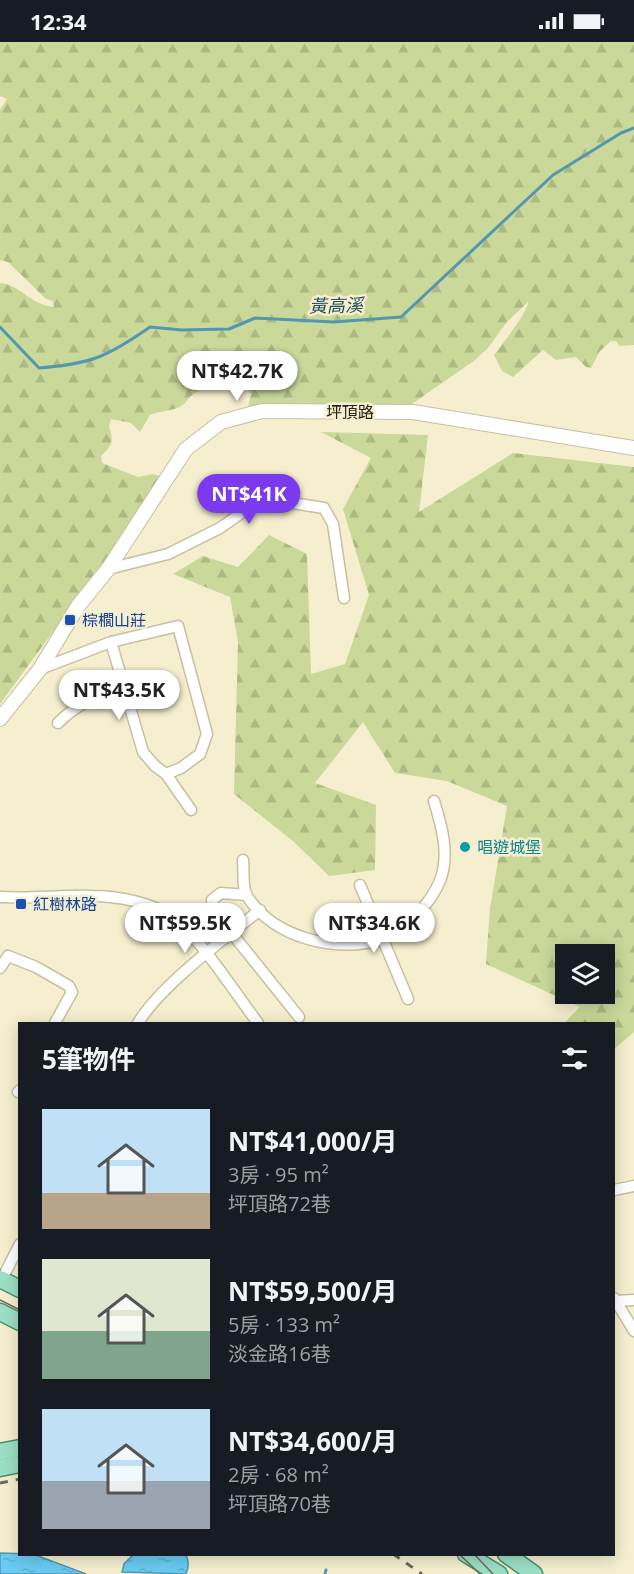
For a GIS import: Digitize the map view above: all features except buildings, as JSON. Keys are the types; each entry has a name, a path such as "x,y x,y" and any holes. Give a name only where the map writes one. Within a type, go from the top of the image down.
{"main road":[{"path":"1,1279 18,1288"},
{"path":"0,1312 18,1321"},
{"path":"0,1452 18,1448"},
{"path":"0,1468 18,1464"},
{"path":"469,1556 499,1574"},
{"path":"510,1556 534,1574"}],"street":[{"name":"坪頂路","path":"0,719 40,669 78,606 108,569 186,449 201,435 221,423 262,411 413,412 634,448"},
{"path":"108,569 168,554 220,528 250,507 273,500 307,504 324,508 333,524 344,598"},
{"path":"40,669 111,642 178,626 207,734 200,754 181,768 166,774"},
{"path":"111,642 143,752 155,766 166,774 191,810"},
{"path":"58,723 86,701 124,687"},
{"path":"243,860 246,895 276,925 324,944 382,939 408,923 427,902 440,881 445,855 443,831 434,801"},
{"path":"360,885 408,999"},
{"path":"246,895 221,893 212,900 214,911 299,1017"},
{"path":"0,897 32,899 93,896 125,900 171,916 206,954 257,1022"},
{"path":"139,1022 146,1009 206,954 260,910"},
{"path":"0,968 8,956 37,964 69,986 72,992 56,1022"},
{"path":"615,1190 634,1186"},
{"path":"1,1279 18,1248"},
{"path":"615,1299 634,1300"},
{"path":"615,1301 634,1331"}],"green space":[{"path":"0,42 634,42 634,345 620,346 616,341 611,341 600,351 591,368 586,367 576,357 556,360 543,350 513,377 502,371 494,355 520,320 528,302 506,323 488,348 475,360 409,406 251,412 248,407 251,394 244,386 229,380 221,380 199,391 178,408 150,415 140,432 131,423 111,419 109,426 111,442 101,456 102,463 138,477 153,474 160,476 148,502 0,704 0,283 14,287 39,303 54,307 53,301 46,299 8,262 0,260 0,110 7,99 0,96"},
{"path":"321,432 428,435 419,512 513,453 634,467 634,1032 615,1048 615,1022 565,1022 580,1007 573,1004 615,1004 615,944 555,944 555,996 486,964 490,909 507,806 447,781 395,773 363,722 315,783 376,805 375,870 329,876 294,842 234,794 238,642 230,597 173,574 203,556 238,567 269,535 307,554 311,674 345,664 369,595 343,509 371,458"}],"water":[{"path":"0,1553 38,1556 86,1574 0,1574"},
{"path":"132,1556 186,1556 188,1561 186,1574 122,1572 124,1564"}],"waterway":[{"name":"黃高溪","path":"0,327 39,368 72,364 98,357 122,346 150,327 182,330 229,329 255,318 334,322 401,317 553,175 621,133 634,128"},
{"path":"325,1574 326,1570"}],"tram line":[{"path":"0,1300 18,1309"},
{"path":"461,1556 480,1574"},
{"path":"476,1556 493,1574"}],"railway":[{"path":"0,1483 18,1479"},
{"path":"396,1556 422,1574"}],"place":[{"name":"棕櫚山莊","path":"70,620"},
{"name":"唱遊城堡","path":"465,847"},
{"name":"紅樹林路","path":"21,904"}]}
